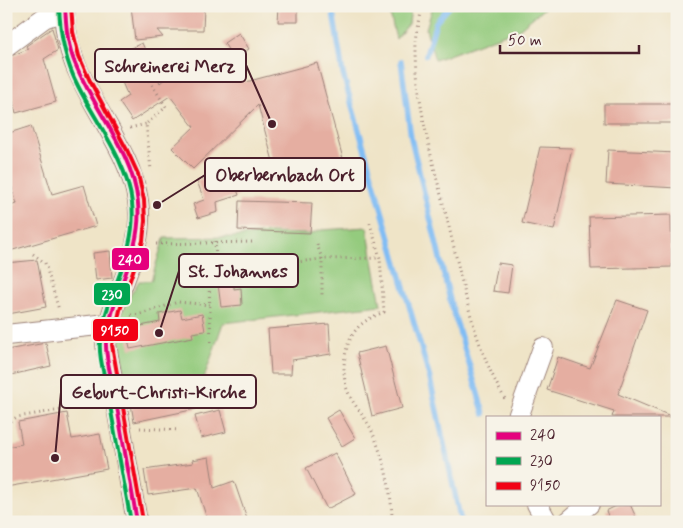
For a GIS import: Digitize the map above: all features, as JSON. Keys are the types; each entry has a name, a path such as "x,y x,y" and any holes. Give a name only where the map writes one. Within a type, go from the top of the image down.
{"street":[{"path":"6,46 44,18 65,8 72,53 80,75 131,176 138,201 138,242 133,261 110,315 106,345 138,522"},
{"path":"6,335 66,328 110,315"},
{"path":"512,409 543,348"},
{"path":"538,506 547,522"},
{"path":"568,522 587,506"}],"path":[{"path":"422,6 415,48 417,86 424,122 469,313 484,358 512,409"},
{"path":"144,72 166,107 146,124 151,179"},
{"path":"370,223 380,258 384,312 362,324 351,339 344,356 346,387 370,428 383,460 392,502 392,522"},
{"path":"138,242 166,245 215,241 252,242"},
{"path":"215,241 216,282"},
{"path":"317,244 322,259 322,295"},
{"path":"33,254 45,263 51,288 66,328"},
{"path":"210,342 210,284 216,282 231,270 322,259 380,258"},
{"path":"110,315 138,315 178,302 210,306"},
{"path":"6,423 17,418 116,401"},
{"path":"120,428 179,430"}],"green space":[{"path":"388,6 411,6 409,24 396,39"},
{"path":"433,6 547,6 519,29 435,60 426,29"},
{"path":"367,227 381,305 223,323 203,381 197,380 190,384 127,397 118,329 122,319 122,309 139,281 151,281 164,238 233,237 270,233 311,234 321,230"}],"building":[{"path":"131,6 204,8 203,30 157,30 163,37 135,40"},
{"path":"279,6 298,6 298,22 278,22"},
{"path":"52,28 58,50 44,59 56,102 16,113 12,97 6,99 6,58 28,49 26,46"},
{"path":"239,33 249,49 233,58 224,43"},
{"path":"142,43 160,83 183,63 194,76 219,57 246,82 317,63 345,166 279,184 258,105 193,169 172,148 194,127 170,96 132,121 119,102 128,96 111,57"},
{"path":"604,104 677,104 677,123 604,123"},
{"path":"31,126 52,194 84,185 96,226 6,252 6,207 17,204 6,168 6,134"},
{"path":"540,147 572,148 554,230 522,223"},
{"path":"608,150 677,153 677,188 606,184"},
{"path":"230,169 239,195 217,202 218,212 198,218 193,204 204,200 197,181"},
{"path":"239,201 312,203 310,233 238,230"},
{"path":"671,215 672,267 591,269 589,217"},
{"path":"110,251 112,278 96,280 93,253"},
{"path":"37,260 46,307 8,314 6,263"},
{"path":"498,263 512,265 508,293 493,291"},
{"path":"234,282 234,289 241,288 242,305 221,307 218,284"},
{"path":"617,300 647,310 618,394 673,417 612,416 614,411 547,390 558,357 590,368"},
{"path":"180,310 182,318 202,314 205,331 192,333 193,337 130,349 126,329 160,322 159,314"},
{"path":"329,324 331,354 292,360 291,374 271,374 268,329"},
{"path":"46,343 51,366 6,376 6,350"},
{"path":"386,346 402,408 372,416 357,353"},
{"path":"193,391 196,409 134,422 131,404"},
{"path":"220,410 226,432 201,438 195,416"},
{"path":"339,410 355,438 342,446 326,418"},
{"path":"67,413 72,439 100,434 107,469 6,487 6,447 22,444 18,422"},
{"path":"335,453 356,494 327,509 306,468"},
{"path":"209,457 214,488 234,481 248,522 208,522 197,488 148,495 144,470 193,463 192,460"},
{"path":"616,506 631,506 638,522 611,522 606,511"}],"waterway":[{"path":"332,6 343,74 430,379 461,522"},
{"path":"426,55 436,22 450,6"},
{"path":"401,61 411,138 451,304 484,414"}],"transit line":[{"name":"230","path":"59,6 62,37 70,67 78,86 118,158 129,187 132,203 133,221 130,239 103,324 100,342 101,362 131,522"},
{"name":"240","path":"65,6 66,26 73,58 90,94 120,147 135,184 138,203 136,239 109,324 106,342 137,522"},
{"name":"9150","path":"71,6 73,32 79,56 138,174 144,200 145,221 143,241 120,310 112,345 143,521"}],"place":[{"name":"Schreinerei Merz","path":"272,124"},
{"name":"Oberbernbach Ort","path":"157,205"},
{"name":"St. Johannes","path":"159,333"},
{"name":"Geburt-Christi-Kirche","path":"55,458"}]}
